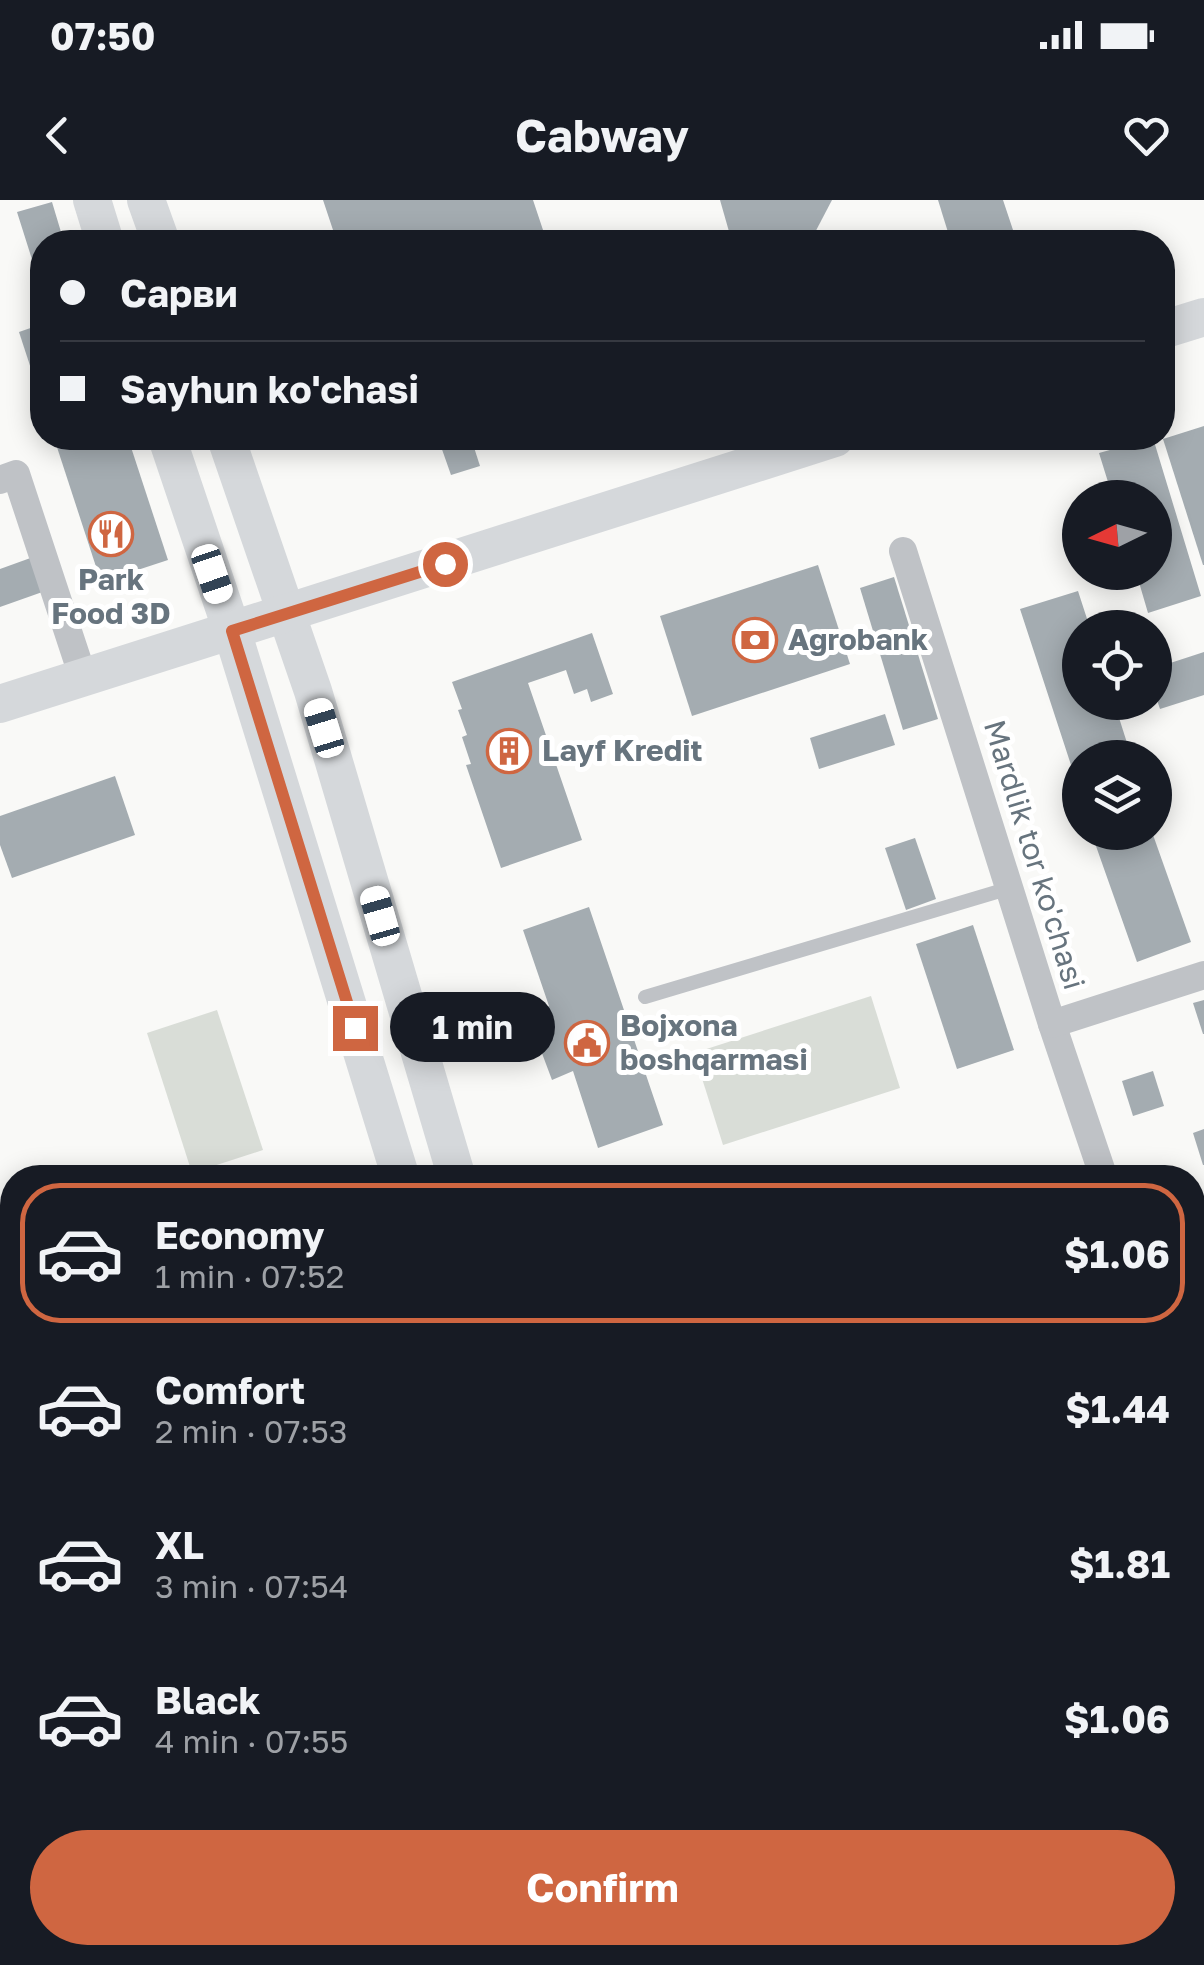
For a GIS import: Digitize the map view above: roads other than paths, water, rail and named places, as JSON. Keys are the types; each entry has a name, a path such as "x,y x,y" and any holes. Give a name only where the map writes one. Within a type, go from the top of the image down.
{"street":[{"path":"92,200 101,230"},
{"path":"146,200 156,230"},
{"path":"1175,326 1204,318"},
{"path":"171,450 232,631 397,1165"},
{"path":"230,450 319,710 453,1165"},
{"path":"0,704 798,450"},
{"path":"0,480 16,474 83,677"},
{"name":"Mardlik tor ko'chasi","path":"903,552 1100,1165"},
{"path":"1052,1024 1204,975"}],"lane":[{"path":"645,998 1010,888"}],"place":[{"name":"Park Food 3D","path":"111,534"},
{"name":"Agrobank","path":"755,640"},
{"name":"Layf Kredit","path":"509,751"},
{"name":"Bojxona boshqarmasi","path":"587,1043"}]}
